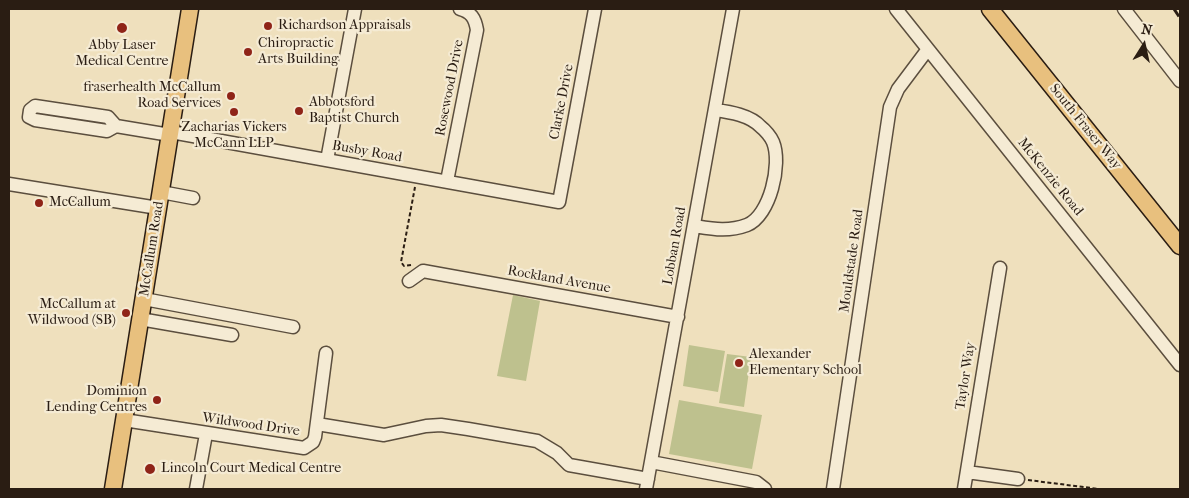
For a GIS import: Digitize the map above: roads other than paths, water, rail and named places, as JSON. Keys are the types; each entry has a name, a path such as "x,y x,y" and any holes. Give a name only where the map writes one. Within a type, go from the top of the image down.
{"main road":[{"name":"McCallum Road","path":"113,489 190,9"},
{"name":"South Fraser Way","path":"990,9 1180,246"}],"street":[{"path":"327,160 356,9"},
{"name":"Rosewood Drive","path":"447,181 477,30 475,20 471,14 460,9"},
{"name":"Clarke Drive","path":"559,202 595,9"},
{"name":"Lobban Road","path":"647,484 733,9"},
{"name":"McKenzie Road","path":"896,9 1180,365"},
{"path":"1124,9 1180,81"},
{"name":"Mouldstade Road","path":"833,489 890,107 898,89 928,49"},
{"path":"36,106 108,117 116,126 107,131 35,120 29,117 30,110 36,106"},
{"path":"694,226 723,231 748,224 764,210 771,193 776,165 773,142 761,126 749,118 715,110"},
{"name":"Busby Road","path":"116,126 327,160 559,202"},
{"path":"9,184 160,200 193,198"},
{"name":"Taylor Way","path":"964,489 1000,268"},
{"name":"Rockland Avenue","path":"414,274 423,271 678,317"},
{"path":"144,299 293,327"},
{"path":"140,319 232,335"},
{"name":"Wildwood Drive","path":"124,420 304,448 313,442 326,353"},
{"path":"317,424 384,435 417,427 441,425 537,441 557,453 569,465 647,484"},
{"path":"196,489 206,434"},
{"path":"651,462 756,482 764,489"},
{"path":"967,472 1018,479"}],"railway":[{"path":"1174,9 1180,18"}],"place":[{"name":"Richardson Appraisals","path":"268,26"},
{"name":"Abby Laser Medical Centre","path":"122,28"},
{"name":"Chiropractic Arts Building","path":"248,52"},
{"name":"fraserhealth McCallum Road Services","path":"231,96"},
{"name":"Abbotsford Baptist Church","path":"299,111"},
{"name":"Zacharias Vickers McCann LLP","path":"234,112"},
{"name":"McCallum","path":"39,203"},
{"name":"McCallum at Wildwood (SB)","path":"126,313"},
{"name":"Alexander Elementary School","path":"739,363"},
{"name":"Dominion Lending Centres","path":"157,400"},
{"name":"Lincoln Court Medical Centre","path":"150,469"}]}
